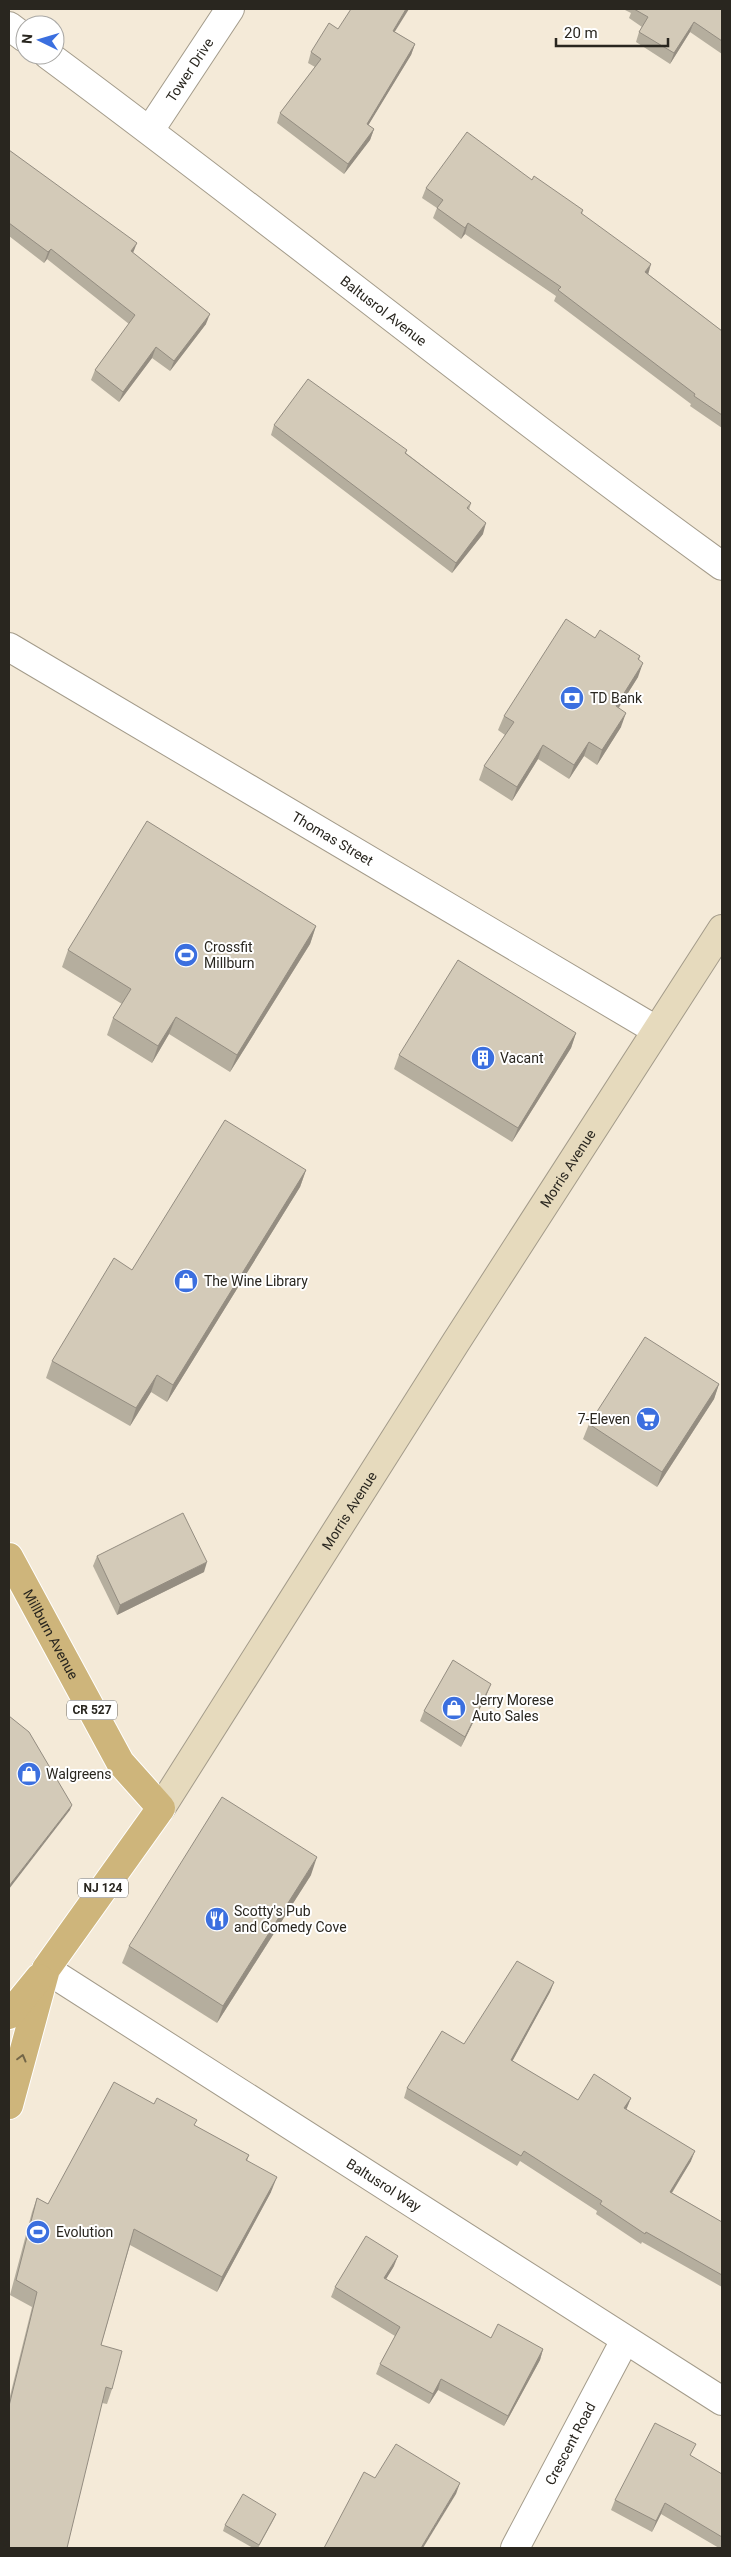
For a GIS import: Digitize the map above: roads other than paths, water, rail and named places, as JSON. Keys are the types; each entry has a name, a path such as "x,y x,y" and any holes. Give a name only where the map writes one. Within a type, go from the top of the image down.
{"main road":[{"name":"Morris Avenue","path":"9,2105 46,1969 161,1808 722,929"},
{"name":"Millburn Avenue","path":"9,1557 120,1762 161,1808"},
{"name":"NJ 124","path":"9,2015 46,1969"}],"street":[{"name":"Tower Drive","path":"150,130 230,9"},
{"name":"Baltusrol Avenue","path":"62,65 150,130 560,445 722,566"},
{"name":"Thomas Street","path":"9,646 656,1030"},
{"name":"Baltusrol Way","path":"46,1969 722,2401"},
{"name":"Crescent Road","path":"515,2548 625,2340"}],"place":[{"name":"TD Bank","path":"572,698"},
{"name":"Crossfit Millburn","path":"186,955"},
{"name":"Vacant","path":"483,1058"},
{"name":"The Wine Library","path":"186,1281"},
{"name":"7-Eleven","path":"648,1419"},
{"name":"Jerry Morese Auto Sales","path":"454,1708"},
{"name":"Walgreens","path":"29,1774"},
{"name":"Scotty's Pub and Comedy Cove","path":"217,1919"},
{"name":"Evolution","path":"38,2232"}]}
